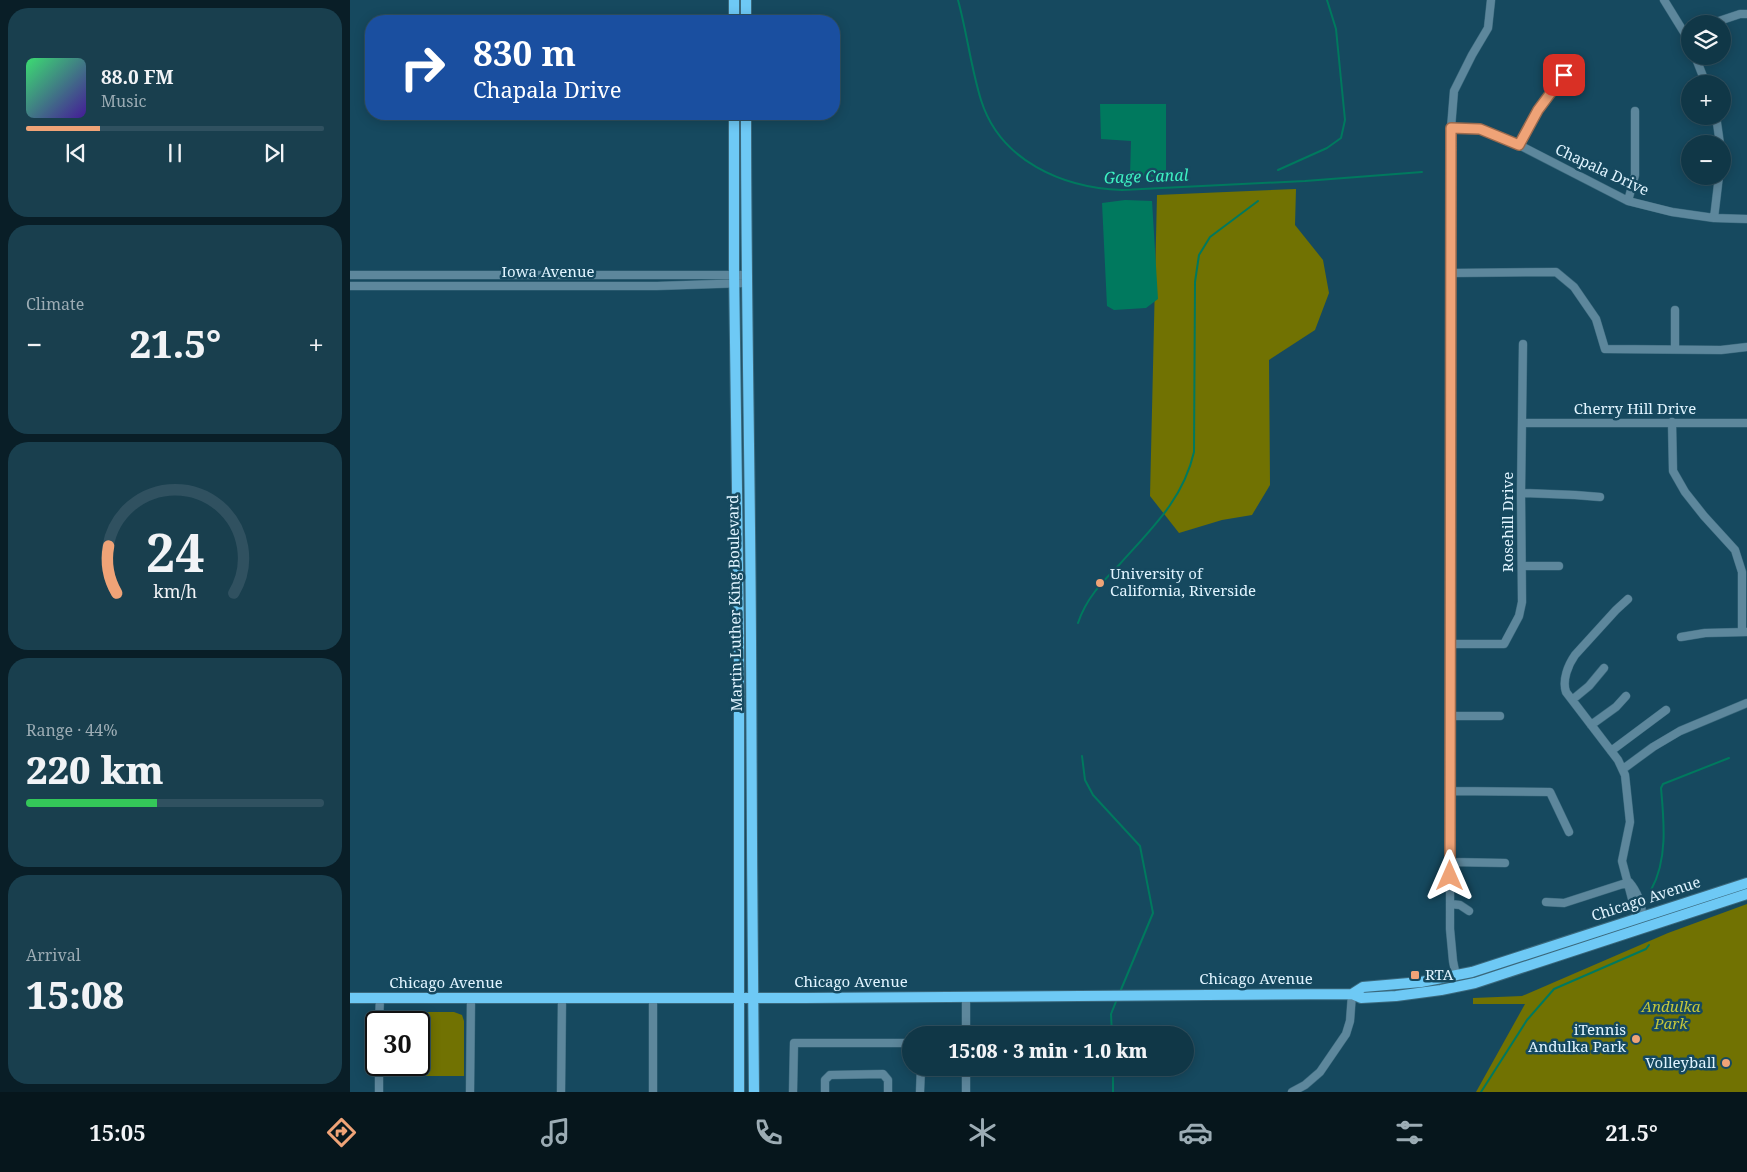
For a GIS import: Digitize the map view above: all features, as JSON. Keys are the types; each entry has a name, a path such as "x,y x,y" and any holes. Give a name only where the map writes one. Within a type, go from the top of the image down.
{"main road":[{"path":"734,0 734,15"},
{"path":"746,0 746,15"},
{"name":"Martin Luther King Boulevard","path":"734,120 734,280 739,648 739,1092"},
{"name":"Martin Luther King Boulevard","path":"746,120 754,1092"},
{"name":"Chicago Avenue","path":"1352,994 1363,987 1396,985 1456,976 1494,966 1747,883"},
{"name":"Chicago Avenue","path":"350,998 1352,994 1361,998 1412,994 1475,983 1747,894"},
{"path":"1412,994 1416,990 1450,984 1455,981 1456,976 1475,983"}],"street":[{"path":"1456,976 1451,945 1450,904 1451,128 1454,91 1488,28 1491,0"},
{"path":"1664,1 1681,24"},
{"path":"1731,17 1747,14"},
{"path":"1519,145 1538,110 1561,78 1572,67"},
{"path":"1628,201 1635,175 1635,111"},
{"name":"Chapala Drive","path":"1451,128 1480,129 1519,145 1628,201 1665,211 1714,218 1747,219"},
{"path":"1714,218 1718,185"},
{"path":"1451,273 1556,272 1574,287 1596,319 1605,349 1721,350 1747,347"},
{"name":"Iowa Avenue","path":"350,275 734,280"},
{"name":"Iowa Avenue","path":"350,286 746,279"},
{"path":"1675,310 1675,349"},
{"name":"Rosehill Drive","path":"1451,644 1504,644 1519,616 1522,602 1523,344"},
{"path":"1672,422 1673,471 1685,492 1734,550 1742,572 1744,632 1705,633 1681,637"},
{"name":"Cherry Hill Drive","path":"1522,423 1747,423"},
{"path":"1521,493 1600,497"},
{"path":"1522,566 1559,566"},
{"path":"1628,599 1575,655 1571,661 1564,684 1566,692 1611,751 1623,769 1626,778 1630,822 1622,861 1629,882 1638,897 1643,912 1641,917"},
{"path":"1572,700 1589,686 1604,668"},
{"path":"1591,725 1616,707 1626,696"},
{"path":"1623,769 1653,747 1680,731 1747,703"},
{"path":"1611,751 1666,710"},
{"path":"1451,716 1500,716"},
{"path":"1450,792 1550,792 1569,832"},
{"path":"1450,862 1505,863"},
{"path":"1546,902 1564,903 1629,882"},
{"path":"1450,904 1460,905 1469,911"},
{"path":"1292,1092 1305,1086 1320,1072 1346,1034 1352,1012 1352,994"},
{"path":"966,996 966,1026"},
{"path":"379,1011 380,998"},
{"path":"470,1092 471,998"},
{"path":"561,1092 562,998"},
{"path":"653,1092 654,998"},
{"path":"794,1092 794,1043 902,1043"},
{"path":"825,1092 825,1080 830,1075 857,1074 883,1074 888,1080 888,1092"},
{"path":"379,1076 379,1092"},
{"path":"920,1092 921,1076"},
{"path":"966,1076 966,1092"}],"green space":[{"path":"1296,189 1295,225 1323,260 1329,293 1315,330 1269,360 1270,485 1252,515 1222,520 1179,533 1150,496 1157,195"},
{"name":"Andulka Park","path":"1747,904 1747,1092 1476,1092 1525,1004 1473,1004 1473,998 1522,996 1668,933"},
{"path":"430,1012 454,1012 462,1015 464,1021 464,1076 430,1076"}],"water":[{"path":"1100,104 1166,104 1166,177 1130,176 1131,141 1101,139"},
{"path":"1125,200 1152,201 1158,299 1146,308 1114,310 1107,306 1102,203"}],"waterway":[{"name":"Gage Canal","path":"958,0 981,100 990,121 1003,140 1018,155 1056,177 1078,184 1122,190 1305,181 1422,172"},
{"path":"1278,170 1327,148 1341,138 1345,120 1336,29 1327,0"},
{"path":"1078,623 1085,606 1095,592 1164,513 1182,485 1189,469 1194,452 1195,282 1199,255 1210,237 1258,201"},
{"path":"1082,756 1085,780 1093,795 1140,846 1153,913 1120,992"},
{"path":"1651,890 1660,866 1664,840 1661,788 1663,784 1729,758"},
{"path":"1481,1092 1527,1020 1554,989 1646,949 1649,945"},
{"path":"1112,1026 1111,1014 1117,999"},
{"path":"1113,1076 1113,1092"}],"place":[{"name":"University of California, Riverside","path":"1100,583"},
{"name":"RTA","path":"1415,975"},
{"name":"iTennis Andulka Park","path":"1636,1039"},
{"name":"Volleyball","path":"1726,1063"}],"route":[{"path":"1450,876 1451,128 1480,129 1519,145 1538,110 1564,75"}]}
